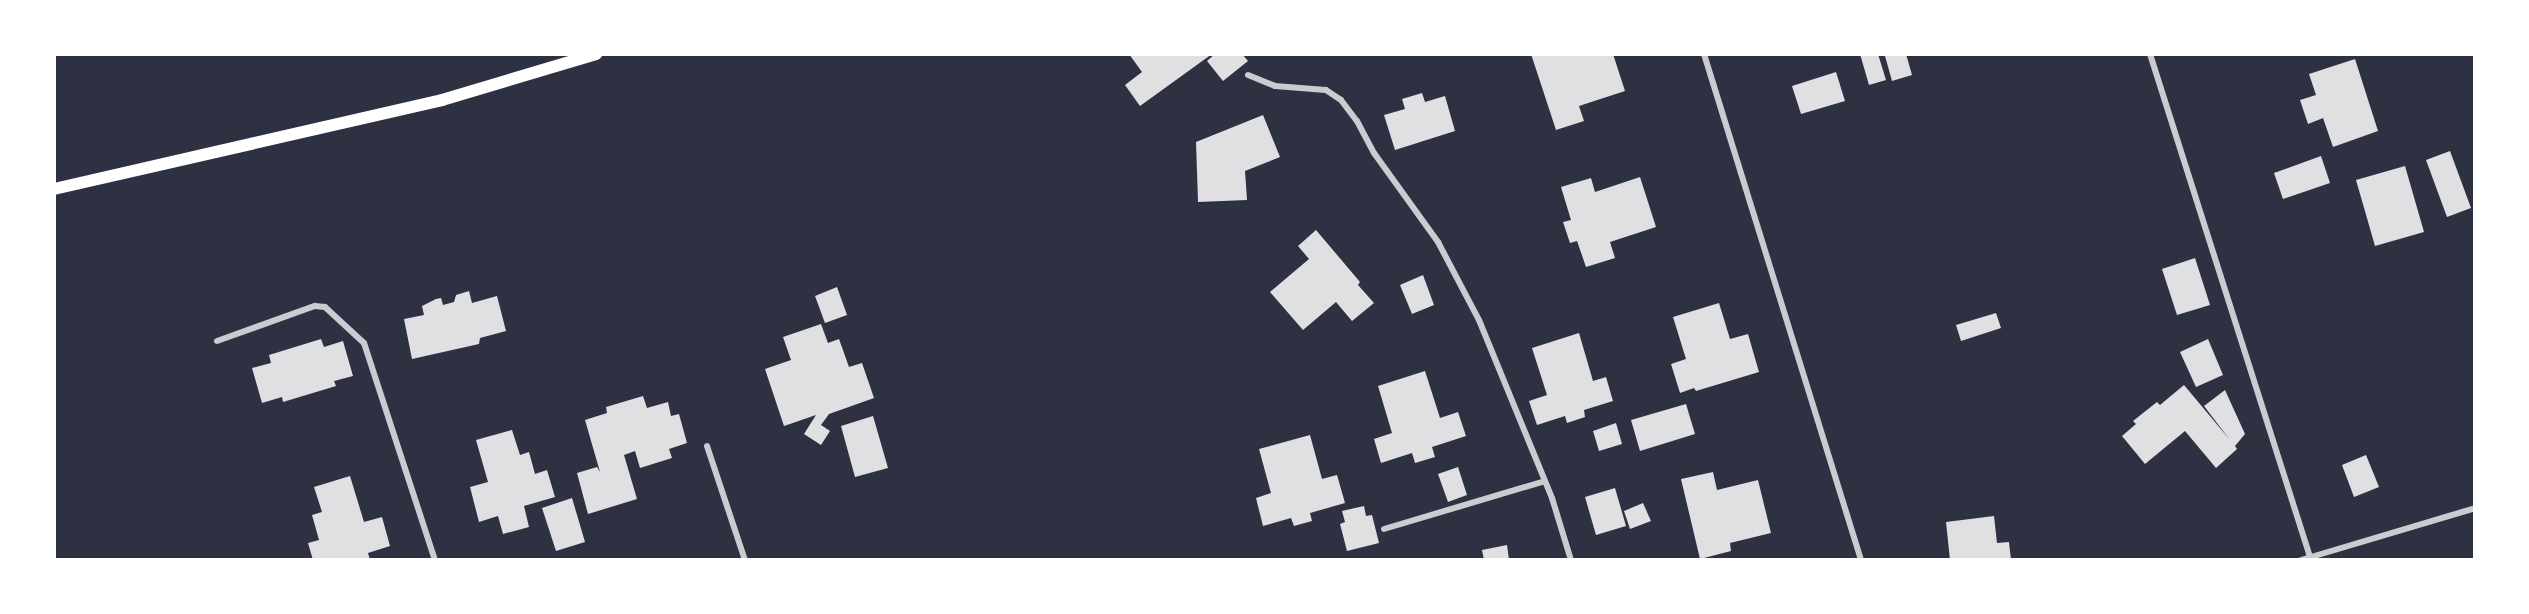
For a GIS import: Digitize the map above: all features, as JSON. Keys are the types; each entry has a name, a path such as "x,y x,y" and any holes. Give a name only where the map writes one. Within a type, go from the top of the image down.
{"main road":[{"path":"54,189 442,100 596,54"}],"street":[{"path":"1704,54 1861,560"},
{"path":"2150,54 2310,557"},
{"path":"1248,75 1275,86 1326,90 1341,100 1358,121 1374,153 1438,242 1479,320 1545,481 1571,560"},
{"path":"217,341 315,306 325,307 364,343 435,560"},
{"path":"707,446 745,560"},
{"path":"1384,529 1545,481"},
{"path":"2301,560 2475,508"}],"building":[{"path":"1129,54 1212,54 1140,106 1125,85 1142,72"},
{"path":"1215,54 1242,54 1248,61 1223,81 1207,61"},
{"path":"1531,54 1613,54 1625,91 1579,106 1584,121 1556,130"},
{"path":"1860,54 1878,54 1886,80 1869,85"},
{"path":"1906,54 1912,75 1892,81 1885,56"},
{"path":"2355,59 2378,131 2333,147 2323,118 2308,124 2300,100 2316,95 2309,74"},
{"path":"1836,72 1845,101 1801,114 1792,86"},
{"path":"1422,93 1425,102 1445,96 1455,131 1395,150 1384,115 1405,109 1402,99"},
{"path":"1263,115 1280,157 1245,171 1247,200 1198,202 1196,142"},
{"path":"2450,151 2471,208 2447,217 2426,160"},
{"path":"2321,156 2330,183 2283,199 2274,173"},
{"path":"2405,166 2424,232 2375,246 2356,180"},
{"path":"1640,177 1656,227 1610,242 1615,258 1586,267 1577,241 1570,243 1563,222 1571,220 1561,187 1591,178 1595,192"},
{"path":"1316,230 1360,282 1358,285 1374,303 1352,321 1336,302 1303,330 1270,292 1309,259 1298,246"},
{"path":"2195,258 2210,305 2177,315 2162,269"},
{"path":"1423,275 1434,305 1412,314 1400,285"},
{"path":"837,287 847,315 825,323 815,296"},
{"path":"469,291 472,303 497,296 506,331 480,338 479,344 412,359 404,319 424,315 422,306 436,299 441,298 443,305 454,302 456,295"},
{"path":"1719,303 1730,339 1748,334 1759,372 1696,391 1694,388 1680,393 1671,364 1686,359 1673,317"},
{"path":"1996,313 2001,328 1961,341 1956,325"},
{"path":"821,324 828,343 839,339 849,367 862,363 874,398 829,414 821,425 830,431 821,445 804,434 816,415 784,426 765,369 791,360 783,337"},
{"path":"1579,333 1593,381 1606,377 1613,401 1584,410 1585,417 1567,423 1565,416 1537,425 1529,401 1547,395 1532,348"},
{"path":"321,339 324,347 343,341 353,376 334,381 336,386 283,402 282,397 262,403 252,368 271,363 269,355"},
{"path":"2208,339 2223,375 2196,387 2180,352"},
{"path":"1425,371 1440,418 1458,412 1466,436 1432,447 1435,457 1415,463 1412,453 1381,463 1374,439 1392,433 1378,386"},
{"path":"2184,385 2230,440 2204,406 2225,390 2245,434 2235,446 2237,449 2216,468 2185,431 2145,464 2122,436 2136,424 2133,421 2157,402 2160,405"},
{"path":"643,396 647,408 668,402 671,416 679,414 687,443 669,449 672,458 640,468 635,451 624,455 637,499 588,514 577,473 597,467 600,472 585,420 607,413 606,407"},
{"path":"1686,404 1695,434 1640,451 1631,420"},
{"path":"873,416 888,468 855,477 841,426"},
{"path":"1616,423 1622,444 1599,451 1593,431"},
{"path":"512,430 520,455 529,452 535,474 547,470 555,497 524,506 529,527 503,534 498,516 479,522 470,487 488,482 476,440"},
{"path":"1310,435 1322,479 1337,475 1345,503 1310,513 1312,521 1294,526 1291,518 1263,526 1256,498 1271,493 1259,449"},
{"path":"2366,455 2379,487 2354,497 2342,465"},
{"path":"1458,467 1467,495 1448,502 1438,474"},
{"path":"1713,472 1717,490 1758,480 1771,533 1730,543 1731,551 1700,559 1681,479"},
{"path":"350,476 364,522 382,517 390,546 368,553 370,560 313,560 308,543 319,540 312,515 322,512 314,487"},
{"path":"1615,488 1626,526 1596,535 1585,497"},
{"path":"572,498 585,542 556,551 542,508"},
{"path":"1643,503 1651,521 1630,529 1624,511"},
{"path":"1364,506 1366,516 1372,515 1379,543 1347,551 1340,524 1345,522 1342,511"},
{"path":"1994,516 1997,543 2009,542 2011,560 1950,560 1946,522"},
{"path":"1507,545 1509,560 1484,560 1482,550"}]}
